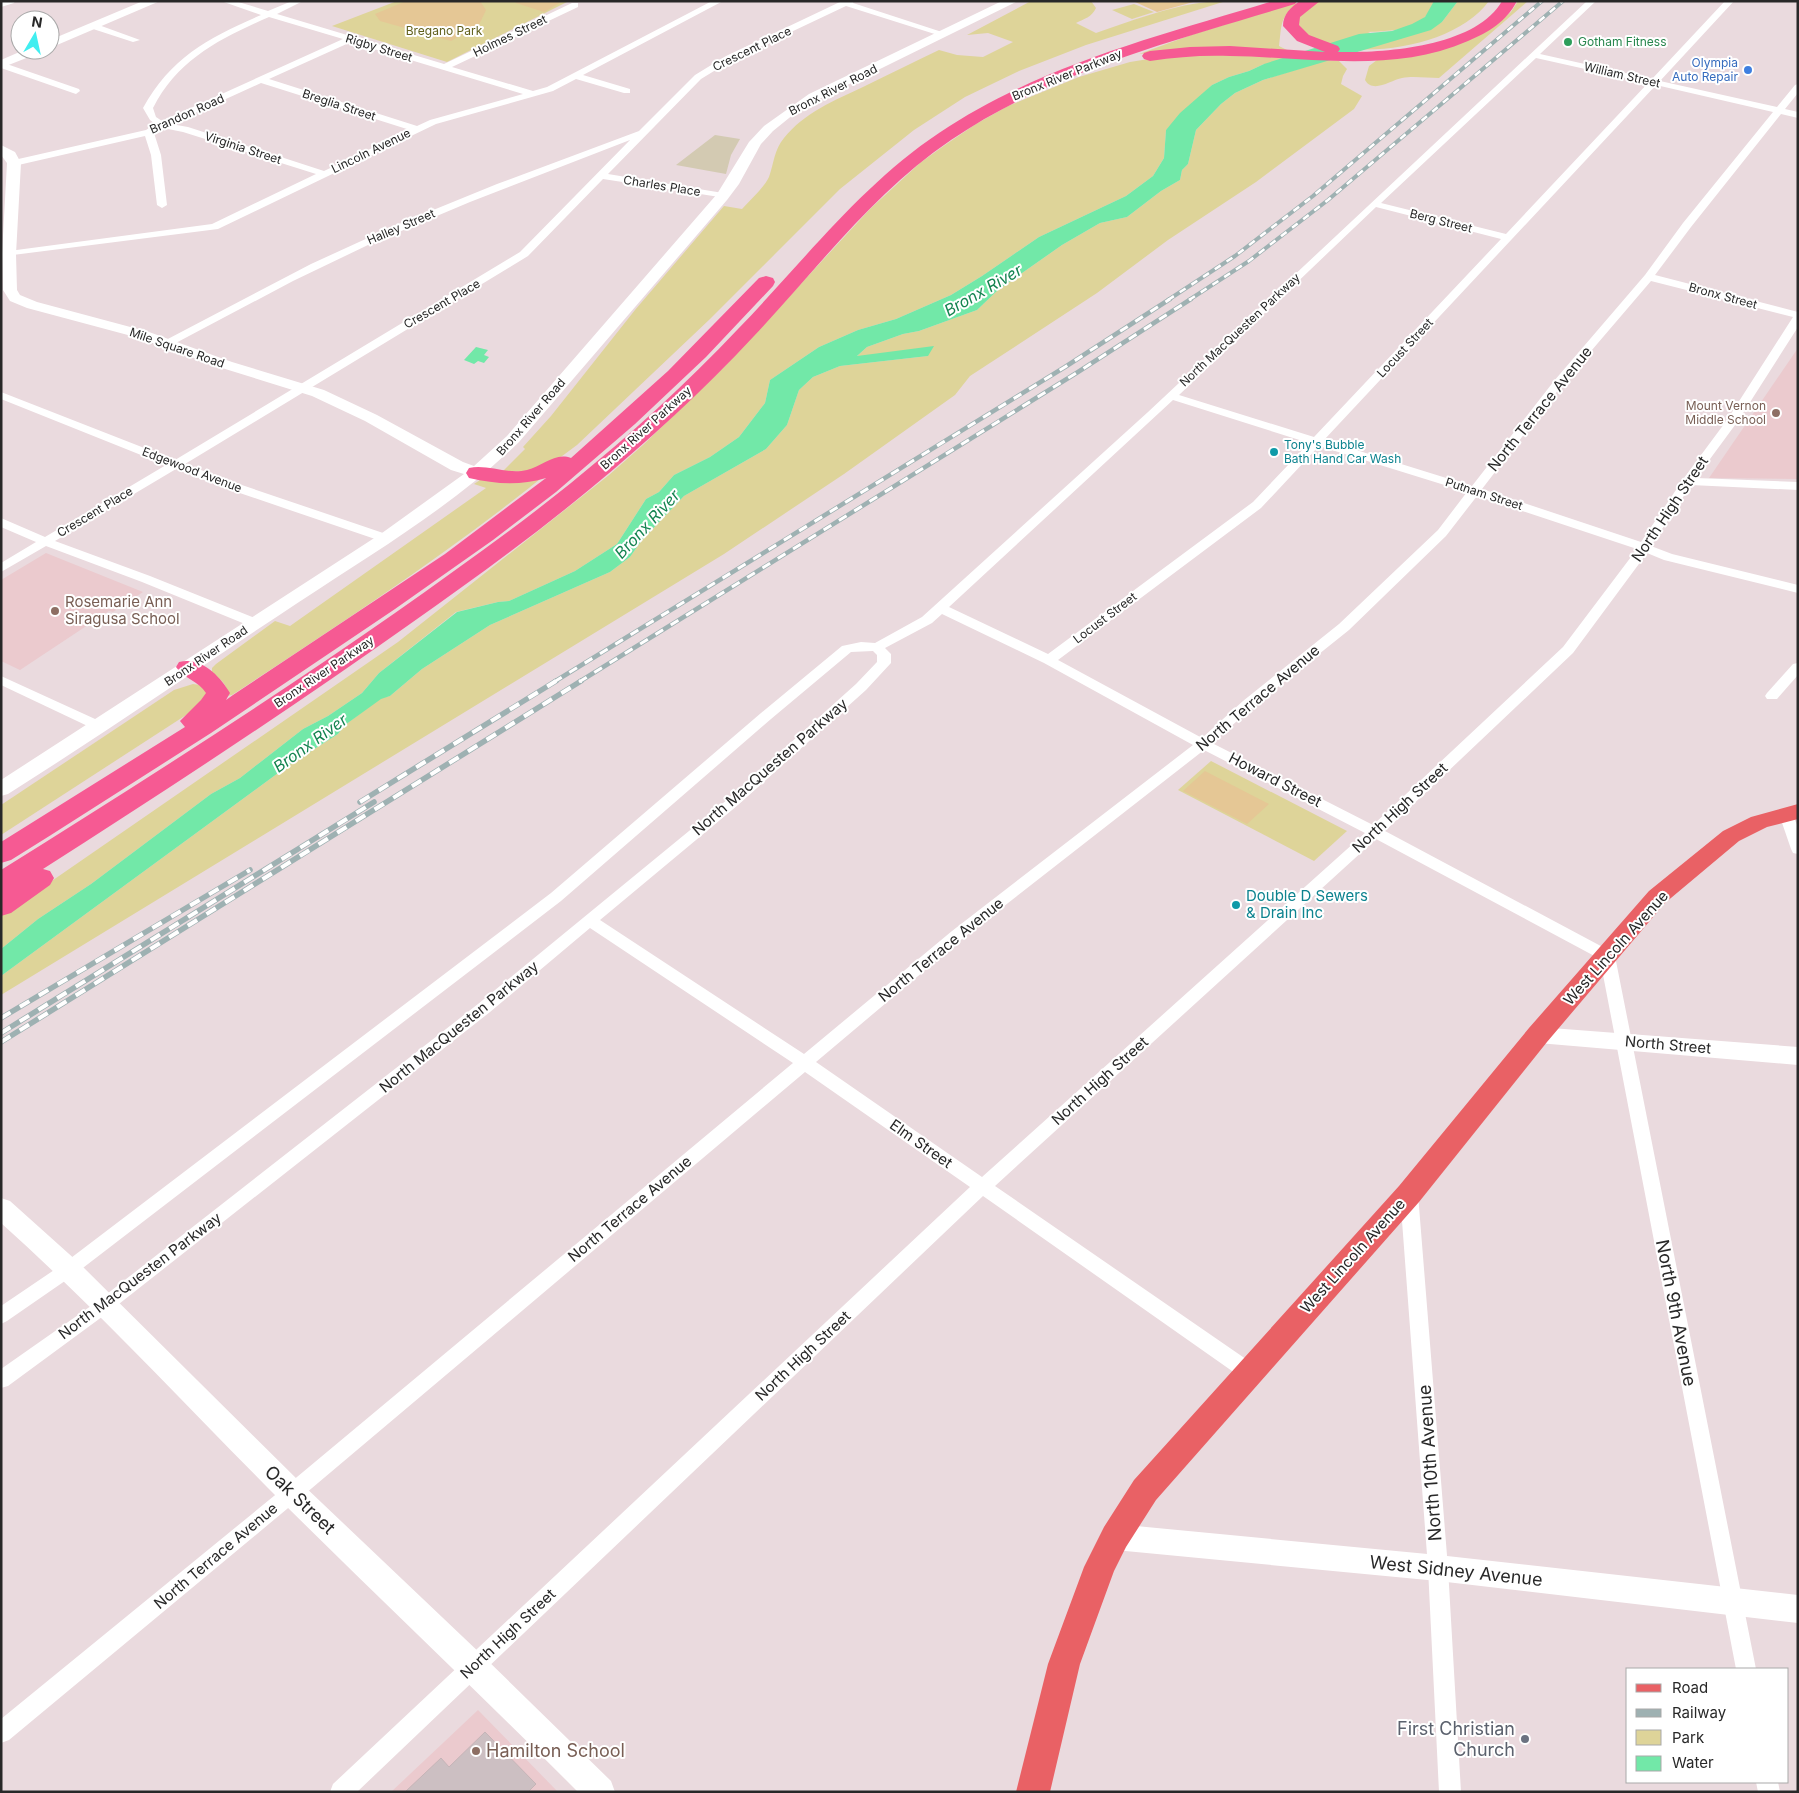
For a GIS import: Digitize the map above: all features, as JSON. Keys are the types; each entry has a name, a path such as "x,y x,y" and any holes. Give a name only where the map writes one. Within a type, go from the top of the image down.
{"highway":[{"path":"1198,19 1242,1"},
{"name":"Bronx River Parkway","path":"886,162 945,120 1017,82 1091,53 1258,1"},
{"name":"Bronx River Parkway","path":"1,883 156,785 264,713 397,622 573,492 635,440 712,367 766,311 838,231 902,169 961,126 996,105 1040,84 1122,52 1290,1"},
{"path":"1313,1 1301,7 1292,16 1291,26 1298,35 1308,41 1331,48 1370,52 1411,48 1450,37 1490,14 1499,1"},
{"path":"1040,84 1121,61 1172,53 1232,51 1355,57 1416,52 1449,43 1472,34 1499,16 1510,1"},
{"name":"Bronx River Parkway","path":"1,854 282,674 428,575 540,493 610,436 694,358 774,273"},
{"path":"477,473 509,479 529,478 550,470 610,436"},
{"path":"122,778 207,710 215,701 218,693 215,686 188,667"},
{"path":"1,906 86,844 156,785"}],"main road":[{"name":"West Lincoln Avenue","path":"1033,1792 1064,1664 1100,1567 1114,1537 1145,1490 1410,1194 1538,1035 1657,897 1731,836 1759,822 1792,812"}],"street":[{"path":"1,5 11,1"},
{"path":"60,40 154,1"},
{"name":"Rigby Street","path":"225,1 533,94"},
{"path":"161,124 152,119 148,108 154,92 162,82 200,50 218,38 299,1"},
{"path":"691,1 715,4"},
{"name":"Bronx River Road","path":"1,789 102,727 188,667 385,538 492,461 514,439 674,249 723,196 734,182 756,142 783,115 812,98 1012,1"},
{"name":"North MacQuesten Parkway","path":"1,1316 69,1269 556,897 847,649 861,646 877,647 926,620 941,608 1592,1"},
{"name":"Locust Street","path":"1049,660 1256,505 1730,1"},
{"path":"847,2 944,34"},
{"name":"Crescent Place","path":"1,568 304,388 524,254 702,74 729,58 847,2"},
{"name":"Lincoln Avenue","path":"9,254 214,227 417,129 452,116 550,89 715,4"},
{"name":"Holmes Street","path":"445,68 575,5"},
{"path":"93,26 136,40"},
{"name":"Brandon Road","path":"14,163 149,132 161,124 350,39"},
{"name":"William Street","path":"1534,55 1798,115"},
{"path":"1,65 76,91"},
{"path":"575,76 627,90"},
{"name":"Breglia Street","path":"262,80 417,129"},
{"name":"North Terrace Avenue","path":"1,1733 292,1493 957,935 1203,744 1248,704 1344,627 1442,533 1558,383 1649,276 1798,87"},
{"name":"Virginia Street","path":"161,124 184,129 324,174"},
{"path":"149,132 156,155 162,205"},
{"name":"Halley Street","path":"168,343 261,293 363,243 460,202 644,132"},
{"path":"1,149 10,155 14,163"},
{"name":"Mile Square Road","path":"14,163 9,254 10,290 15,298 168,343 227,365 304,388 371,418 457,466 477,473"},
{"name":"Charles Place","path":"601,176 723,196"},
{"name":"Berg Street","path":"1374,204 1509,238"},
{"name":"Bronx Street","path":"1649,276 1798,317"},
{"name":"North High Street","path":"341,1792 983,1186 1376,832 1568,650 1644,547 1688,481 1732,421 1798,317"},
{"name":"Edgewood Avenue","path":"1,396 226,484 385,538"},
{"name":"Putnam Street","path":"1170,396 1475,491 1644,547 1668,557 1798,589"},
{"path":"1688,481 1798,486"},
{"path":"1,522 254,623"},
{"name":"Howard Street","path":"941,608 1049,660 1203,744 1376,832 1607,956"},
{"name":"North MacQuesten Parkway","path":"1,1380 104,1306 484,1008 590,921 732,802 861,687 884,663 884,654 877,647"},
{"path":"1772,696 1798,667"},
{"path":"1,680 102,727"},
{"path":"1792,812 1798,849"},
{"name":"Elm Street","path":"590,921 805,1063 1249,1372"},
{"name":"North 9th Avenue","path":"1607,956 1746,1668"},
{"name":"North Street","path":"1538,1035 1798,1056"},
{"name":"North 10th Avenue","path":"1410,1194 1438,1568 1450,1792"},
{"name":"Oak Street","path":"1,1208 69,1269 292,1493 473,1666 600,1792"},
{"name":"West Sidney Avenue","path":"1114,1537 1438,1568 1798,1609"}],"shaded area":[{"path":"715,135 740,139 731,155 726,174 676,165"},
{"name":"Mount Vernon Middle School","path":"1798,348 1798,479 1709,478"},
{"name":"Rosemarie Ann Siragusa School","path":"46,553 143,592 113,612 109,611 20,670 1,661 1,580"},
{"name":"Hamilton School","path":"478,1710 558,1792 391,1792"}],"green space":[{"name":"Bregano Park","path":"397,1 569,1 447,62 332,26"},
{"path":"406,1 480,1 486,10 479,25 451,41 380,21 375,14"},
{"path":"515,1 563,1 544,12 516,3"},
{"path":"1031,1 1091,1 1096,8 1092,14 1076,23 1096,33 1176,7 1226,1 1086,45 1019,71 965,97 914,130 840,189 710,319 577,445 550,465 535,472 503,471 525,449 523,447 551,416 635,310 724,206 742,209 760,190 769,177 778,147 792,129 810,114 831,102 939,50 957,55 983,57 1013,42 988,33 967,35"},
{"path":"1133,1 1197,1 1157,12"},
{"path":"1318,1 1434,1 1426,16 1414,25 1399,29 1368,32 1389,42 1442,22 1458,1 1489,1 1475,16 1456,28 1434,38 1386,49 1361,49 1338,47 1318,42 1296,27 1299,14"},
{"path":"1518,1 1528,1 1439,78 1406,77 1377,86 1368,84 1365,80 1369,66 1377,60 1491,28 1511,12"},
{"path":"1295,3 1298,4 1287,13 1282,22 1279,46 1291,52 1165,51 1139,54 1191,35"},
{"path":"1134,4 1154,12 1132,19 1112,10"},
{"path":"1213,53 1339,61 1347,69 1341,84 1362,96 1354,109 1256,182 1168,240 1097,293 970,376 955,395 844,474 724,554 1,995 1,976 289,765 338,734 345,725 381,698 390,696 422,669 490,625 610,572 630,557 642,540 684,496 766,449 787,425 799,390 813,377 840,366 928,356 856,357 867,347 977,310 998,290 1062,245 1100,223 1127,217 1161,191 1180,180 1182,170 1188,164 1196,130 1221,104 1235,93 1263,80 1311,65 1264,64 1212,85 1166,130 1164,158 1153,176 1126,196 1039,237 951,295 896,319 858,330 819,347 770,380 765,403 739,437 710,457 674,475 659,492 646,499 617,544 575,571 509,601 456,612 379,673 362,693 328,716 303,729 240,778 211,794 91,884 38,919 1,949 1,916 398,642 609,475 725,366 870,209 920,163 976,124 1008,106 1079,77 1130,62 1161,57"},
{"path":"544,476 507,506 391,589 232,695 227,696 225,685 212,672 212,668 275,621 290,626 486,488 474,484 480,480"},
{"path":"193,684 200,685 209,692 200,706 1,835 1,805 174,690"},
{"path":"1211,761 1347,831 1314,861 1178,790"},
{"path":"1205,771 1269,804 1247,824 1183,791"}],"water":[{"name":"Bronx River","path":"1434,1 1458,1 1442,22 1431,30 1263,80 1235,93 1221,104 1196,130 1188,164 1182,170 1180,180 1161,191 1127,217 1100,223 1062,245 998,290 977,310 867,347 857,356 934,346 928,356 840,366 813,377 799,390 787,425 766,449 684,496 642,540 630,557 610,572 490,625 422,669 390,696 381,699 345,725 338,734 289,765 1,976 1,949 38,919 91,884 211,794 240,778 303,729 328,716 362,693 379,673 457,612 509,601 575,571 617,544 646,499 659,492 674,475 710,457 739,437 765,403 770,380 819,347 858,330 896,319 951,295 1039,237 1126,196 1153,176 1164,158 1166,130 1180,113 1212,85 1264,64 1359,34 1392,31 1412,24 1425,17"},
{"path":"476,347 488,350 484,355 489,357 484,363 478,361 474,364 464,360"}],"building":[{"name":"Hamilton School","path":"485,1732 536,1784 528,1792 405,1792 441,1758 449,1767"}],"railway":[{"path":"1168,300 1235,256 1313,196 1542,1"},
{"path":"1189,300 1249,261 1328,200 1563,1"},
{"path":"554,682 1065,367 1170,299"},
{"path":"579,682 1078,372 1191,299"},
{"path":"360,802 556,681"},
{"path":"1,1042 581,681"},
{"path":"1,1033 374,802"},
{"path":"1,1018 250,870"}],"place":[{"name":"Gotham Fitness","path":"1568,42"},
{"name":"Olympia Auto Repair","path":"1748,70"},
{"name":"Mount Vernon Middle School","path":"1776,413"},
{"name":"Tony's Bubble Bath Hand Car Wash","path":"1274,452"},
{"name":"Rosemarie Ann Siragusa School","path":"55,611"},
{"name":"Double D Sewers & Drain Inc","path":"1236,905"},
{"name":"First Christian Church","path":"1525,1739"},
{"name":"Hamilton School","path":"476,1751"}]}
